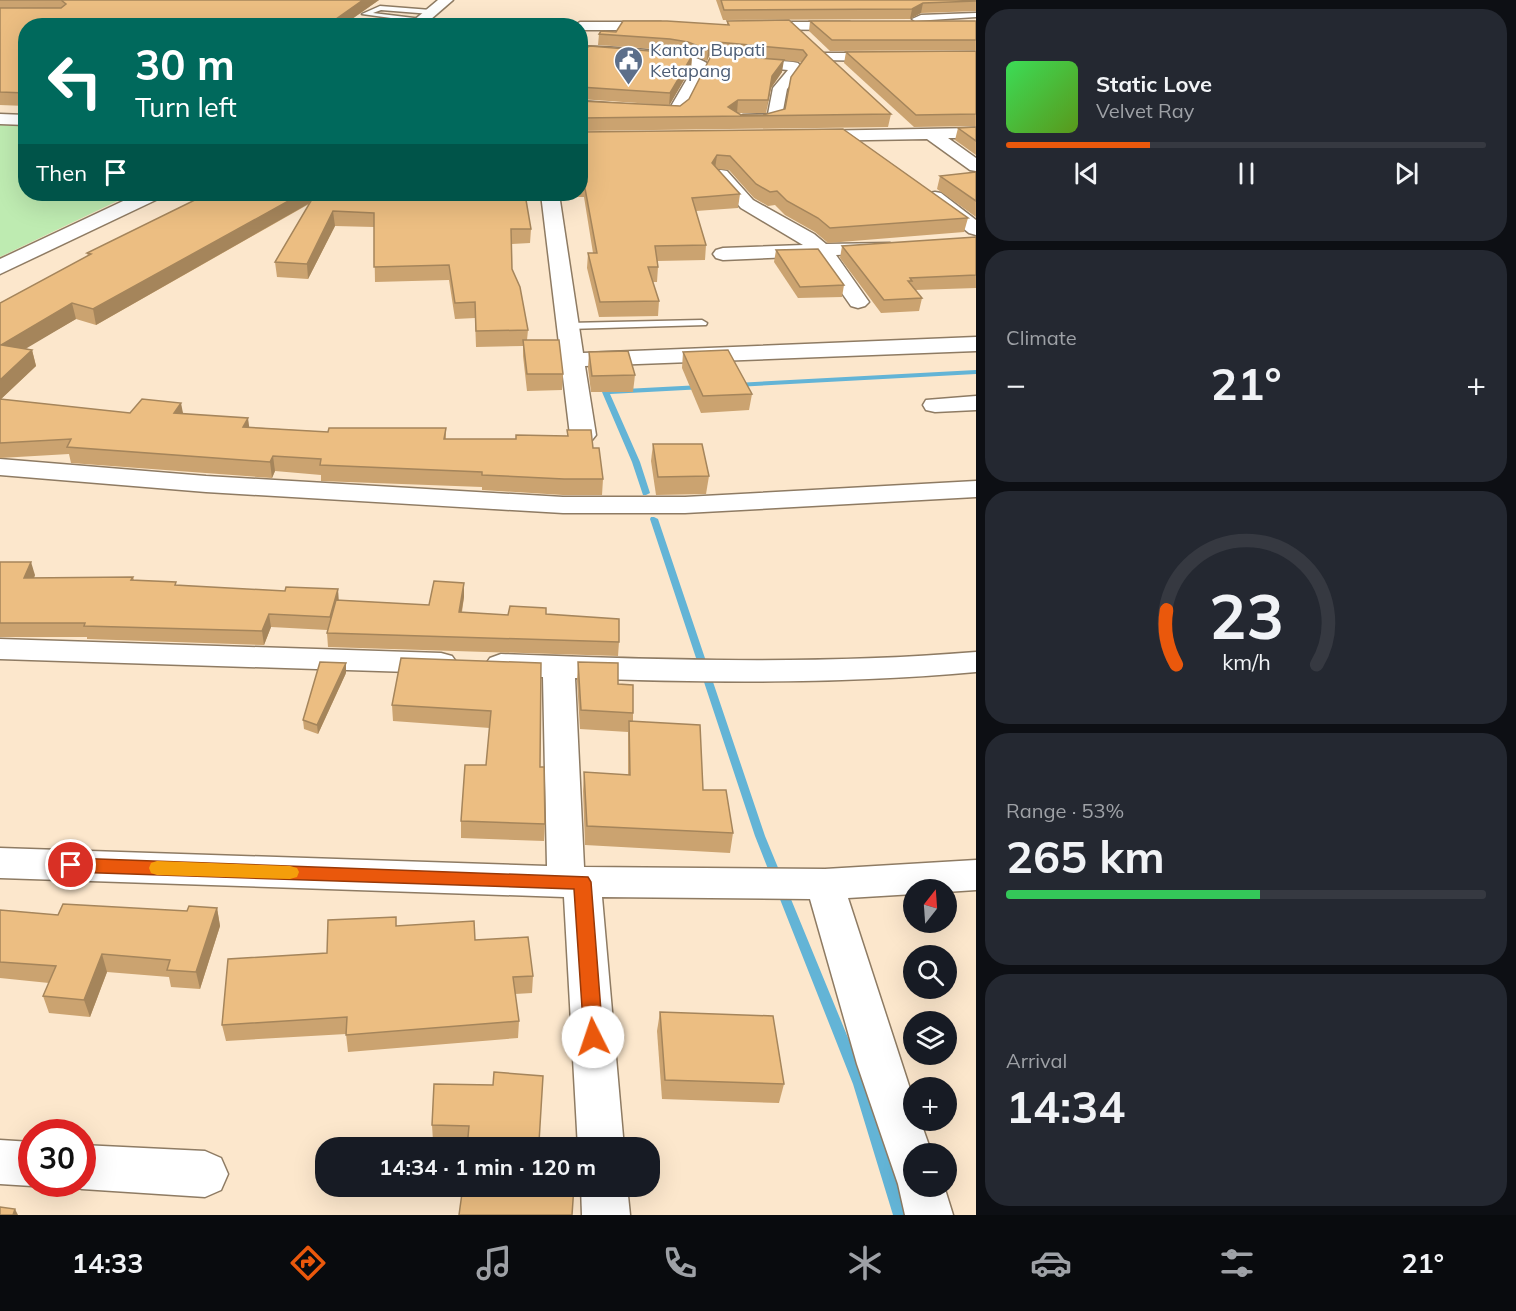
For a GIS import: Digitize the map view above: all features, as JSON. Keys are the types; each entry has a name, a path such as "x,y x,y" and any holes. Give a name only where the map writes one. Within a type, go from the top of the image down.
{"main road":[{"path":"0,119 18,120"},
{"path":"0,267 138,201"}],"street":[{"path":"914,23 976,25"},
{"path":"588,27 675,26"},
{"path":"745,26 806,42 896,57"},
{"path":"806,42 866,26"},
{"path":"806,42 843,74"},
{"path":"588,51 715,62 793,66 796,70 780,88 775,118 724,120"},
{"path":"662,114 678,111 715,62"},
{"path":"588,107 696,119"},
{"path":"892,119 909,134"},
{"path":"930,133 976,166"},
{"path":"800,136 976,133"},
{"path":"847,136 876,156"},
{"path":"721,175 747,204 807,238 823,250 858,302"},
{"path":"924,189 972,237"},
{"path":"551,201 583,435"},
{"path":"723,254 906,245"},
{"path":"573,360 976,344"},
{"path":"935,405 976,403"},
{"path":"0,468 194,483 563,505 686,504 976,489"},
{"path":"0,649 559,667 769,671 919,668 976,662"},
{"path":"559,667 574,882 600,1137"},
{"path":"0,863 574,882 825,884 976,875"},
{"path":"825,884 879,1064 906,1143"},
{"path":"0,1162 18,1163"},
{"path":"96,1168 205,1174"},
{"path":"605,1197 606,1215"},
{"path":"923,1197 929,1215"}],"lane":[{"path":"380,8 431,10 365,14 380,8"},
{"path":"914,23 921,17 976,15"},
{"path":"568,326 702,323"}],"green space":[{"path":"0,125 18,126 18,201 117,201 0,257"}],"building":[{"path":"61,0 363,0 337,18 18,18 18,93 0,92 0,8 61,8 66,4"},
{"path":"721,0 976,1 923,3 912,9 724,10"},
{"path":"789,20 891,114 588,118 588,101 680,106 689,99 712,54 784,60 772,76 768,100 738,100 728,107 741,115 763,115 785,109 791,77 807,55 803,50 717,42 710,44 708,50 688,42 670,39 599,34 601,31 616,32 623,21 729,25 727,21"},
{"path":"810,21 976,21 976,40 832,40"},
{"path":"588,47 692,56 670,93 588,88"},
{"path":"976,51 976,114 916,115 846,52"},
{"path":"976,127 976,141 958,128"},
{"path":"843,129 968,218 830,228 818,218 787,201 777,191 770,192 756,184 730,156 717,155 712,163 740,194 692,198 706,245 655,246 658,267 648,267 659,301 600,302 588,253 597,253 587,201 588,132"},
{"path":"976,172 976,201 940,176"},
{"path":"193,201 288,201 93,309 72,303 1,345 32,350 0,380 0,303 91,254 87,253"},
{"path":"311,201 526,201 531,229 511,229 512,269 520,287 528,330 476,331 475,302 455,303 449,265 374,267 374,213 333,211 307,264 275,262"},
{"path":"976,237 976,275 910,278 912,281 908,281 922,298 884,300 842,246"},
{"path":"818,249 844,285 800,287 776,250"},
{"path":"523,340 559,340 563,374 527,374"},
{"path":"728,350 752,394 703,396 683,352"},
{"path":"628,351 635,375 592,376 589,352"},
{"path":"0,399 130,413 142,399 181,403 174,413 248,418 243,427 328,432 329,428 446,428 444,439 516,439 516,435 568,436 567,430 591,430 593,448 599,448 603,479 482,475 482,472 320,465 321,459 273,456 270,462 67,447 71,439 0,443"},
{"path":"653,444 702,444 709,476 658,477"},
{"path":"0,562 31,562 24,578 133,577 131,580 176,582 175,585 285,591 286,587 338,589 330,617 269,614 262,631 84,626 85,623 0,623"},
{"path":"434,581 464,583 459,612 508,615 510,606 546,608 546,614 619,619 619,642 327,633 336,600 429,605"},
{"path":"401,658 541,663 540,767 544,767 545,824 461,821 465,765 486,765 491,711 392,705"},
{"path":"320,662 346,663 317,725 303,720"},
{"path":"578,662 618,663 618,684 633,685 633,713 581,710"},
{"path":"629,721 700,725 703,790 726,790 733,833 587,826 584,772 630,775"},
{"path":"63,904 187,911 189,906 217,908 196,972 167,970 170,960 102,954 84,1000 43,996 56,966 0,962 0,910 58,915"},
{"path":"396,917 396,926 474,921 475,940 528,937 533,976 513,977 519,1021 346,1035 347,1017 222,1025 228,959 327,953 328,920"},
{"path":"660,1012 773,1016 784,1084 665,1080"},
{"path":"494,1072 543,1076 539,1137 468,1137 469,1126 432,1125 434,1084 493,1085"},
{"path":"461,1197 573,1197 572,1215 459,1215"},
{"path":"0,1207 15,1209 13,1215 0,1215"}],"waterway":[{"path":"736,385 976,372"},
{"path":"646,493 636,462 606,392 701,387"},
{"path":"654,519 760,836 860,1084 900,1215"}],"slow traffic":[{"path":"157,868 290,872"}],"place":[{"name":"Kantor Bupati Ketapang","path":"629,86"}],"route":[{"path":"71,865 582,882 593,1037"}]}
